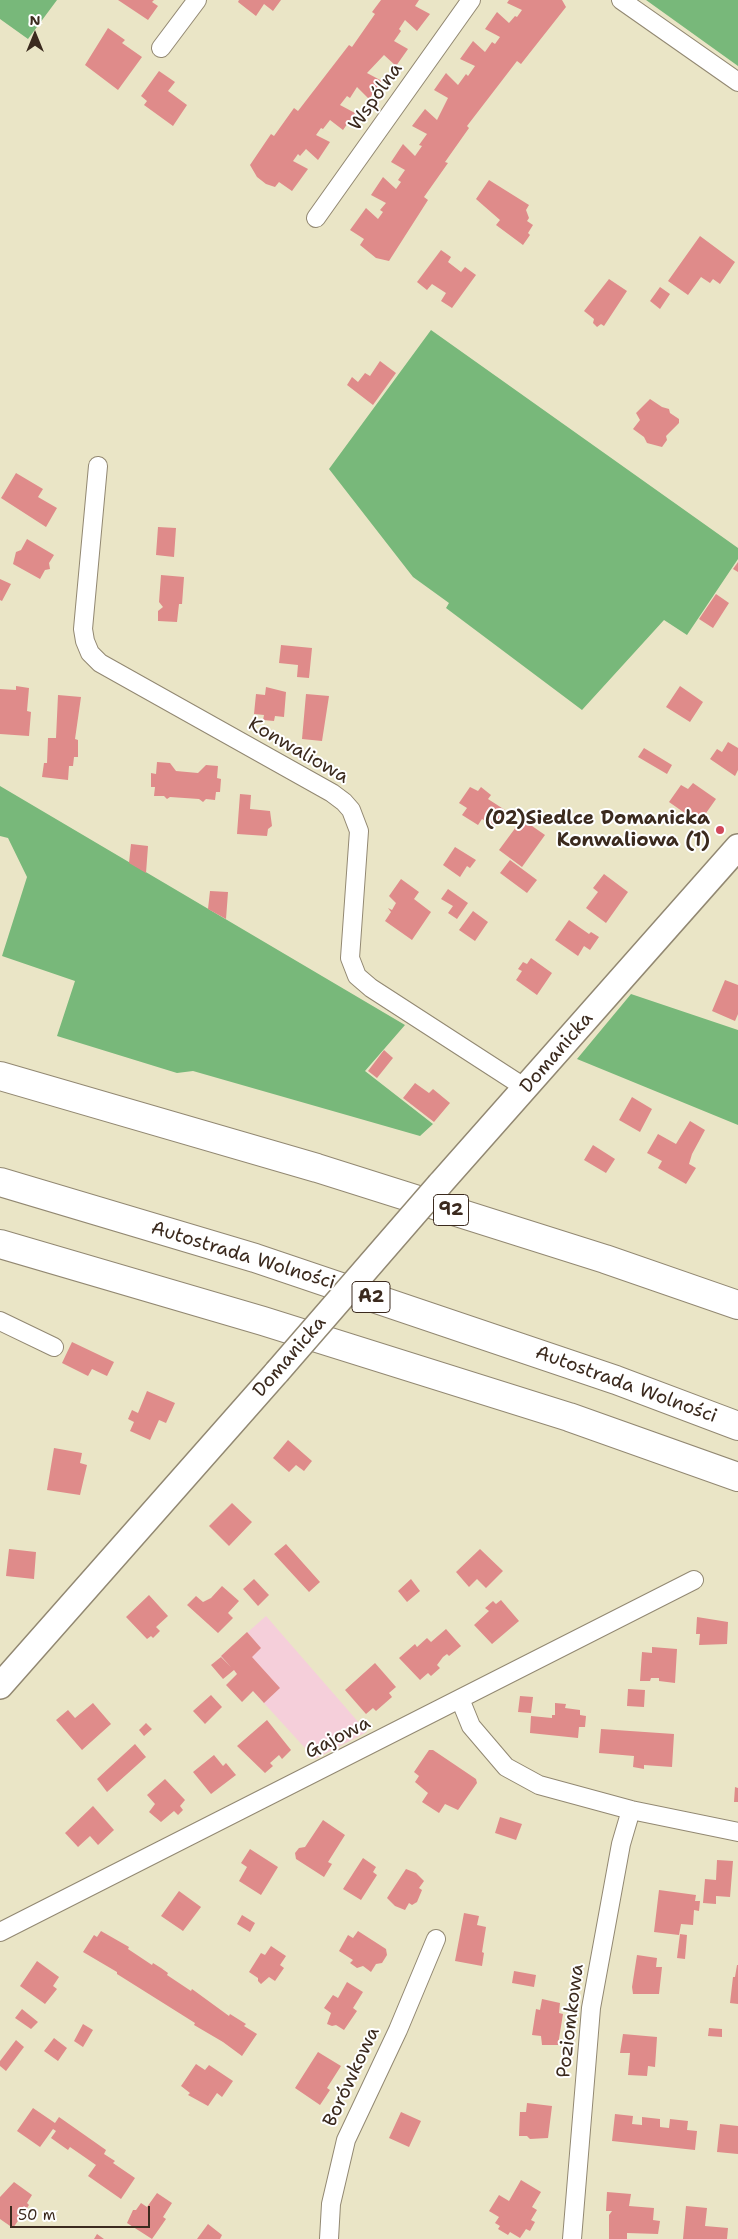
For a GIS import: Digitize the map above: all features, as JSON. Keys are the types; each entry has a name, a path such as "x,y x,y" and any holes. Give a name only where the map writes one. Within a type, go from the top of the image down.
{"main road":[{"name":"92","path":"0,1076 317,1168 605,1259 738,1305"},
{"name":"Autostrada Wolności","path":"0,1182 255,1258 616,1380 738,1426"},
{"path":"0,1244 263,1321 569,1416 738,1477"}],"street":[{"path":"161,48 197,0"},
{"name":"Wspólna","path":"316,218 471,0"},
{"path":"621,0 738,82"},
{"name":"Konwaliowa","path":"98,466 83,628 85,641 90,653 100,664 332,793 344,802 351,810 359,831 350,958 358,976 371,988 527,1088"},
{"name":"Domanicka","path":"0,1686 738,847"},
{"path":"0,1321 54,1347"},
{"name":"Gajowa","path":"0,1932 694,1580"},
{"path":"460,1699 471,1726 506,1767 539,1785 631,1810 738,1832"},
{"name":"Poziomkowa","path":"572,2239 591,2008 621,1844 631,1810"},
{"name":"Borówkowa","path":"329,2239 331,2204 346,2140 398,2030 436,1939"}],"shaded area":[{"path":"266,1616 367,1732 315,1759 221,1656"}],"green space":[{"path":"0,0 57,0 28,39 0,19"},
{"path":"646,0 738,0 738,66"},
{"path":"431,330 738,548 738,559 687,635 664,620 582,710 446,608 449,603 413,577 329,469"},
{"path":"0,786 405,1025 365,1071 433,1124 420,1136 193,1071 177,1073 57,1036 75,981 2,956 27,877 8,838 0,836"},
{"path":"631,994 738,1030 738,1125 577,1059"}],"building":[{"path":"118,0 154,0 152,2 158,6 148,20"},
{"path":"239,0 281,0 273,11 264,4 256,16 238,2"},
{"path":"381,0 419,0 415,6 430,14 417,31 405,20 399,29 401,31 394,41 408,49 396,66 384,55 367,73 382,81 369,99 357,87 350,98 347,96 340,105 355,113 343,130 330,120 323,129 321,128 316,135 330,142 318,160 306,149 300,156 298,154 293,161 308,169 292,191 279,182 275,187 266,184 257,177 250,165 271,134 274,136 294,108 298,111 349,45 352,47 375,14 372,12"},
{"path":"509,0 562,0 566,7 521,64 517,61 467,126 469,128 445,162 448,163 424,197 428,200 389,261 376,258 360,245 364,239 350,230 366,208 378,219 383,212 380,210 386,203 371,195 383,177 396,189 401,182 398,180 405,170 391,162 403,144 415,156 422,146 419,145 427,134 412,126 425,109 437,120 448,98 434,90 446,73 458,85 466,74 468,76 475,66 460,59 473,41 485,52 492,42 495,44 500,37 485,29 497,12 509,23 515,16 517,17 522,10 507,3"},
{"path":"108,28 125,40 122,43 142,57 118,90 85,65"},
{"path":"159,71 175,82 168,91 187,105 173,126 144,105 147,101 141,96"},
{"path":"489,180 529,205 526,210 529,218 527,221 533,225 528,233 530,235 523,245 496,225 500,220 476,199"},
{"path":"700,236 735,262 720,284 713,279 710,283 701,277 688,295 668,281"},
{"path":"441,250 451,257 448,262 461,272 465,267 476,275 452,308 441,301 446,293 432,284 427,290 417,282"},
{"path":"609,279 627,291 604,326 601,324 597,327 593,323 594,319 584,311"},
{"path":"660,287 670,294 660,309 650,301"},
{"path":"380,361 396,373 373,405 347,385 352,377 358,382 365,373 370,376"},
{"path":"650,399 669,409 670,413 679,419 679,423 666,436 667,440 662,447 647,443 644,437 633,429 640,420 636,413"},
{"path":"16,473 43,489 38,497 57,508 46,527 1,498"},
{"path":"158,527 176,528 174,557 156,555"},
{"path":"27,539 54,555 49,563 50,569 45,570 40,579 13,564 16,552 21,550"},
{"path":"738,562 738,572 733,569"},
{"path":"161,575 184,577 182,604 179,604 177,622 158,621 158,611 163,607 159,602"},
{"path":"0,579 11,584 2,601 0,600"},
{"path":"716,594 729,603 713,628 699,619"},
{"path":"281,645 312,648 309,678 297,677 298,665 279,663"},
{"path":"16,686 29,688 27,711 31,712 29,736 0,734 0,689 16,690"},
{"path":"680,686 703,702 690,722 666,707"},
{"path":"266,687 286,692 284,717 275,716 274,721 263,720 264,715 254,714 256,694 265,695"},
{"path":"306,694 329,696 322,741 302,739"},
{"path":"58,695 81,697 75,739 78,740 78,757 74,757 73,766 69,766 68,780 42,777 44,763 47,763 48,738 56,738"},
{"path":"728,742 738,748 738,770 735,776 710,759 717,749 722,752"},
{"path":"644,748 672,765 667,774 638,757"},
{"path":"157,762 170,763 176,771 198,773 206,765 218,766 217,778 221,779 220,792 216,792 215,800 206,799 203,802 199,799 170,797 167,799 164,796 154,796 155,787 151,787 151,773 156,774"},
{"path":"693,783 716,799 699,823 669,802 681,785 688,789"},
{"path":"470,787 478,791 481,787 491,795 488,799 505,810 494,827 482,819 478,825 462,815 467,808 459,803"},
{"path":"240,794 251,795 250,809 270,811 272,826 268,829 267,836 237,834"},
{"path":"522,819 545,835 522,867 499,850"},
{"path":"131,844 148,846 146,873 129,863"},
{"path":"455,847 476,860 470,868 467,866 460,877 443,865"},
{"path":"510,860 537,880 527,893 500,873"},
{"path":"604,874 628,892 606,923 586,908 598,892 593,888"},
{"path":"401,879 419,892 414,899 431,912 412,940 385,921 391,912 388,908 392,910 396,903 389,896"},
{"path":"448,889 468,903 457,919 448,913 453,906 441,899"},
{"path":"210,891 228,892 226,919 208,909"},
{"path":"473,911 488,922 475,941 459,930"},
{"path":"569,920 589,934 591,932 599,937 590,950 584,946 578,956 555,940"},
{"path":"531,958 552,973 537,995 516,980 522,971 518,969 523,962 527,964"},
{"path":"725,980 738,985 738,1014 735,1021 712,1011"},
{"path":"384,1050 393,1058 377,1078 368,1071"},
{"path":"415,1083 429,1093 433,1089 450,1103 434,1122 403,1098"},
{"path":"632,1097 652,1109 640,1132 619,1120"},
{"path":"690,1121 705,1130 692,1154 689,1164 696,1168 686,1184 658,1168 662,1161 647,1153 658,1134 676,1144"},
{"path":"593,1145 615,1159 606,1173 584,1160"},
{"path":"72,1342 114,1362 107,1376 92,1369 88,1376 62,1363"},
{"path":"147,1391 175,1403 166,1423 159,1420 150,1440 130,1431 134,1422 128,1419 132,1410 138,1413"},
{"path":"288,1440 312,1461 304,1471 296,1465 289,1472 273,1458"},
{"path":"54,1448 82,1453 80,1463 87,1465 80,1495 47,1490"},
{"path":"232,1503 252,1522 229,1546 209,1526"},
{"path":"286,1544 320,1582 309,1592 274,1554"},
{"path":"9,1549 36,1552 34,1579 6,1576"},
{"path":"480,1549 503,1571 486,1588 477,1579 469,1587 456,1572"},
{"path":"254,1579 269,1595 258,1606 243,1589"},
{"path":"411,1579 420,1591 407,1602 398,1591"},
{"path":"222,1586 239,1601 228,1613 233,1618 218,1633 187,1605 196,1596 203,1602 211,1598"},
{"path":"149,1595 168,1616 156,1627 160,1631 153,1638 151,1636 147,1639 126,1617"},
{"path":"501,1600 519,1621 492,1644 474,1625 489,1611 485,1608 493,1601 496,1604"},
{"path":"697,1617 728,1622 727,1644 699,1645 700,1634 696,1634"},
{"path":"446,1629 461,1646 449,1656 447,1654 443,1657 437,1665 440,1668 431,1676 428,1673 420,1680 399,1658 415,1644 417,1647 427,1638 431,1642"},
{"path":"247,1632 261,1648 252,1657 280,1688 264,1703 253,1691 242,1702 226,1685 237,1674 234,1670 223,1679 211,1665 221,1657 231,1667 221,1656"},
{"path":"652,1647 677,1649 675,1683 659,1681 659,1678 651,1678 650,1681 640,1681 642,1652 652,1653"},
{"path":"375,1663 396,1687 389,1693 392,1697 376,1711 373,1708 366,1714 345,1690"},
{"path":"628,1689 645,1690 644,1707 627,1706"},
{"path":"211,1695 222,1707 205,1724 193,1711"},
{"path":"520,1696 533,1697 531,1713 518,1712"},
{"path":"93,1703 111,1724 82,1750 56,1720 68,1710 75,1718"},
{"path":"555,1703 566,1704 565,1708 580,1710 580,1715 586,1716 585,1727 579,1727 578,1738 530,1733 531,1716 552,1718 552,1715 555,1715"},
{"path":"267,1720 291,1750 282,1759 279,1755 270,1763 273,1766 265,1773 237,1746"},
{"path":"146,1723 152,1729 144,1736 139,1730"},
{"path":"601,1729 674,1734 672,1767 644,1765 644,1769 633,1767 634,1756 599,1753"},
{"path":"135,1744 146,1757 107,1792 97,1779"},
{"path":"429,1750 433,1750 476,1779 477,1783 458,1810 445,1804 439,1813 422,1802 428,1793 415,1782 419,1776 414,1772"},
{"path":"214,1755 223,1766 226,1763 236,1775 211,1794 193,1772"},
{"path":"165,1779 185,1800 180,1806 183,1810 178,1815 174,1811 161,1822 149,1812 155,1804 147,1795"},
{"path":"735,1787 738,1788 738,1802 734,1802"},
{"path":"93,1806 114,1830 98,1845 90,1836 78,1847 65,1833"},
{"path":"500,1817 522,1824 516,1840 495,1833"},
{"path":"323,1820 345,1835 328,1862 332,1864 324,1877 296,1859 295,1853 299,1848 305,1847"},
{"path":"250,1849 278,1867 261,1895 239,1881 247,1867 241,1863"},
{"path":"363,1858 376,1867 373,1872 377,1875 361,1900 343,1889"},
{"path":"717,1860 733,1861 730,1897 716,1896 716,1904 703,1903 705,1879 716,1880"},
{"path":"406,1869 416,1873 424,1881 419,1888 422,1890 417,1902 412,1905 409,1903 405,1910 395,1906 387,1898"},
{"path":"659,1890 696,1895 695,1901 700,1901 699,1911 694,1910 693,1925 681,1924 679,1935 654,1932"},
{"path":"179,1891 201,1907 183,1931 161,1916"},
{"path":"464,1913 479,1916 477,1925 486,1927 482,1966 455,1961"},
{"path":"242,1915 255,1923 250,1932 237,1924"},
{"path":"101,1931 129,1947 128,1949 152,1965 153,1963 161,1968 168,1973 167,1975 191,1991 192,1989 229,2016 230,2014 246,2024 244,2026 257,2034 242,2056 194,2025 195,2023 83,1952 94,1935 97,1937"},
{"path":"358,1931 386,1949 387,1955 382,1963 376,1964 371,1972 363,1966 357,1968 350,1963 353,1960 339,1951 348,1935 353,1938"},
{"path":"680,1934 687,1935 685,1959 677,1958"},
{"path":"271,1946 286,1956 280,1965 284,1968 275,1981 269,1977 261,1984 258,1978 249,1972 261,1953 265,1955"},
{"path":"637,1955 657,1958 656,1967 662,1967 659,1994 633,1994 632,1987"},
{"path":"37,1961 59,1977 53,1986 57,1989 45,2004 20,1986"},
{"path":"737,1965 738,2004 730,2003 733,1977 735,1977"},
{"path":"514,1971 536,1975 534,1987 512,1983"},
{"path":"347,1982 363,1992 353,2008 357,2011 344,2030 336,2025 327,2024 331,2013 324,2008 333,1995 338,1998"},
{"path":"542,1999 560,2003 559,2013 563,2014 558,2045 542,2045 541,2036 532,2035 536,2009 540,2010"},
{"path":"22,2009 38,2022 31,2029 15,2018"},
{"path":"83,2024 93,2030 83,2047 74,2041"},
{"path":"709,2028 722,2029 722,2037 708,2036"},
{"path":"623,2034 657,2037 655,2067 648,2066 647,2076 628,2075 630,2053 620,2053"},
{"path":"54,2038 67,2048 58,2061 44,2051"},
{"path":"16,2040 24,2047 6,2071 0,2066 0,2061"},
{"path":"318,2052 341,2066 327,2088 330,2090 320,2105 295,2088"},
{"path":"196,2064 205,2070 209,2065 233,2081 222,2097 217,2093 208,2106 188,2095 190,2093 181,2086"},
{"path":"527,2103 552,2106 548,2138 530,2139 527,2136 519,2136 520,2112 526,2112"},
{"path":"33,2108 55,2123 59,2117 106,2150 104,2154 115,2161 113,2163 135,2178 121,2199 88,2176 96,2165 70,2147 68,2150 51,2138 56,2131 53,2129 40,2147 17,2131"},
{"path":"401,2112 421,2121 409,2147 389,2138"},
{"path":"615,2114 633,2116 632,2124 642,2125 642,2117 660,2119 660,2127 669,2128 670,2119 688,2121 687,2130 697,2131 695,2150 612,2141"},
{"path":"720,2124 738,2126 738,2154 717,2152"},
{"path":"521,2180 541,2192 532,2207 537,2210 531,2220 535,2222 530,2231 526,2229 520,2238 510,2232 508,2235 498,2229 500,2226 495,2223 499,2217 489,2211 499,2195 509,2201"},
{"path":"14,2182 32,2195 27,2203 29,2205 13,2228 0,2219 0,2197"},
{"path":"607,2192 631,2194 629,2206 654,2208 653,2220 660,2221 658,2234 627,2233 627,2239 609,2239 609,2215 612,2211 606,2211"},
{"path":"157,2193 172,2203 163,2217 166,2219 152,2239 127,2223 133,2210 136,2210 141,2203 147,2207"},
{"path":"686,2206 707,2208 705,2226 728,2228 727,2239 683,2239"},
{"path":"208,2224 222,2235 220,2239 197,2239"},
{"path":"97,2234 104,2239 94,2239"}],"place":[{"name":"(02)Siedlce Domanicka Konwaliowa (1)","path":"720,830"}]}
